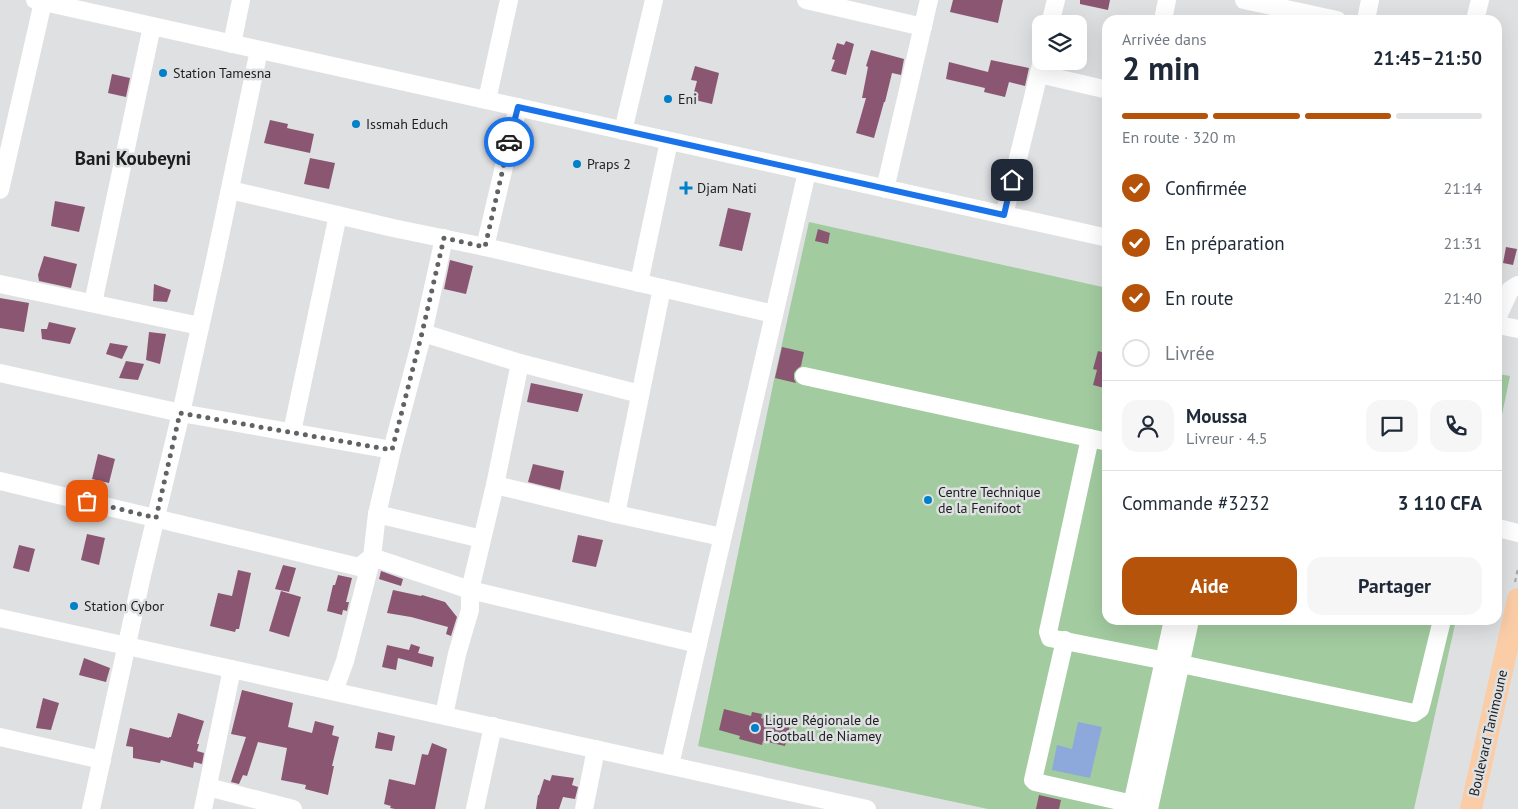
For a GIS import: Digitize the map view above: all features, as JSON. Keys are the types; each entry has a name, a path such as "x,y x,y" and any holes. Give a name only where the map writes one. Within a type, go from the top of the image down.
{"main road":[{"name":"Boulevard Tanimoune","path":"1471,809 1511,661 1518,599"}],"street":[{"path":"232,44 241,0"},
{"path":"487,100 509,0"},
{"path":"623,131 654,0"},
{"path":"806,0 923,28"},
{"path":"885,189 929,0"},
{"path":"1052,15 1056,0"},
{"path":"1163,15 1167,0"},
{"path":"1244,0 1272,13 1291,15"},
{"path":"1367,15 1370,0"},
{"path":"1476,15 1480,0"},
{"path":"0,190 6,140 39,1 1102,237"},
{"path":"93,303 152,26"},
{"path":"90,809 200,326 259,50"},
{"path":"1004,215 1040,70"},
{"path":"1047,70 1102,88"},
{"path":"485,247 518,107"},
{"path":"639,283 669,141"},
{"path":"670,766 807,172"},
{"path":"230,190 774,314"},
{"path":"292,432 338,215"},
{"path":"334,692 345,661 372,557 378,514 392,450 444,238"},
{"path":"0,284 200,326"},
{"path":"1502,307 1510,290 1518,285"},
{"path":"616,514 662,288"},
{"path":"1502,326 1518,329"},
{"path":"422,333 520,363 640,394"},
{"path":"444,716 456,654 470,610 470,590 520,363"},
{"path":"0,372 180,413 392,450"},
{"path":"804,376 1102,441"},
{"path":"1090,438 1048,632 1050,638 1414,713 1420,710 1441,625"},
{"path":"0,481 359,567 372,557"},
{"path":"494,485 722,537"},
{"path":"378,514 482,538"},
{"path":"1502,529 1518,533"},
{"path":"372,557 470,590 698,644"},
{"path":"0,618 596,749 846,807 867,809"},
{"path":"1172,662 1173,625"},
{"path":"1064,640 1033,780 1138,807 1172,662 1188,625"},
{"path":"203,809 232,669"},
{"path":"475,809 493,726"},
{"path":"0,737 102,760"},
{"path":"584,809 596,749"},
{"path":"208,787 293,809"}],"green space":[{"name":"Centre Technique de la Fenifoot","path":"809,222 1102,287 1102,625 1455,625 1414,809 988,809 698,746"},
{"path":"1502,375 1510,376 1502,415"}],"water":[{"path":"1078,722 1102,727 1090,778 1052,770 1057,745 1072,749"}],"building":[{"path":"953,0 1003,0 998,23 950,12"},
{"path":"1080,0 1110,0 1108,10 1080,4"},
{"path":"846,41 854,44 846,75 831,71 835,60 832,59 837,43 844,45"},
{"path":"871,50 904,59 901,75 892,73 874,138 856,133 866,98 862,98 868,67 866,66"},
{"path":"991,60 1029,68 1025,86 1009,82 1005,97 984,92 985,88 946,79 949,62 988,72"},
{"path":"695,66 719,73 712,104 695,100 693,96 697,81 691,80"},
{"path":"112,74 130,78 126,97 108,93"},
{"path":"270,120 288,124 287,128 314,134 310,153 264,143"},
{"path":"310,158 335,163 329,189 304,184"},
{"path":"55,201 85,207 79,232 51,226"},
{"path":"728,208 751,213 742,251 719,246"},
{"path":"818,229 830,233 828,244 815,241"},
{"path":"1506,247 1517,249 1513,265 1503,263"},
{"path":"44,256 77,264 71,288 39,281 38,275"},
{"path":"450,260 473,266 466,294 444,289"},
{"path":"154,284 171,290 167,302 153,301"},
{"path":"0,298 29,303 24,332 0,328"},
{"path":"49,322 76,328 70,344 42,339 41,329 47,329"},
{"path":"149,332 166,334 160,364 146,360"},
{"path":"110,343 128,346 122,359 106,354"},
{"path":"782,347 804,352 801,366 794,373 796,383 775,378"},
{"path":"1098,351 1102,352 1102,387 1093,385 1097,370 1093,369"},
{"path":"126,361 144,364 138,380 119,378"},
{"path":"531,383 583,394 578,412 527,402"},
{"path":"98,454 115,459 109,483 92,479"},
{"path":"533,464 564,471 560,490 528,482"},
{"path":"87,534 105,538 99,565 81,560"},
{"path":"578,535 603,540 596,567 572,562"},
{"path":"19,545 35,549 29,572 13,568"},
{"path":"283,565 296,568 289,592 275,589"},
{"path":"238,570 251,573 239,629 236,629 235,632 210,626 218,593 232,596"},
{"path":"381,571 403,579 401,586 379,579"},
{"path":"338,575 352,578 346,602 349,602 347,611 343,610 342,615 327,611 333,585 335,585"},
{"path":"393,590 422,595 445,602 457,617 451,636 446,634 448,627 387,613"},
{"path":"281,591 301,597 289,637 269,631"},
{"path":"411,644 420,647 418,653 434,657 432,667 398,658 396,670 382,667 387,645 409,650"},
{"path":"84,658 110,668 106,682 79,675"},
{"path":"242,690 293,703 288,727 312,733 315,721 334,726 332,735 339,737 328,795 305,789 306,785 281,780 287,748 258,742 247,776 243,775 239,784 231,782 246,737 231,734"},
{"path":"43,698 59,703 51,730 36,728"},
{"name":"Ligue Régionale de Football de Niamey","path":"724,709 751,716 752,712 762,714 761,718 790,725 785,746 763,741 762,745 739,739 740,736 719,730"},
{"path":"178,713 204,721 197,744 199,744 197,751 204,753 202,764 194,762 193,768 161,760 160,763 133,758 133,747 126,746 130,728 169,738 171,737"},
{"path":"378,732 395,736 392,751 375,748"},
{"path":"432,743 447,749 435,809 395,809 384,804 389,779 415,785 422,754 428,755"},
{"path":"552,775 574,778 572,785 578,787 575,799 563,797 559,809 536,809 538,795 544,779 550,781"},
{"path":"1039,795 1061,800 1059,809 1036,809"}],"way so far":[{"path":"87,501 156,518 180,413 392,450 444,238 485,247 509,142"}],"place":[{"name":"Station Tamesna","path":"163,73"},
{"name":"Eni","path":"668,99"},
{"name":"Issmah Educh","path":"356,124"},
{"name":"Praps 2","path":"577,164"},
{"name":"Djam Nati","path":"686,188"},
{"name":"Centre Technique de la Fenifoot","path":"928,500"},
{"name":"Station Cybor","path":"74,606"},
{"name":"Ligue Régionale de Football de Niamey","path":"755,728"}],"district":[{"name":"Bani Koubeyni","path":"133,158"}],"route":[{"path":"509,142 518,107 1004,215 1012,180"}]}
